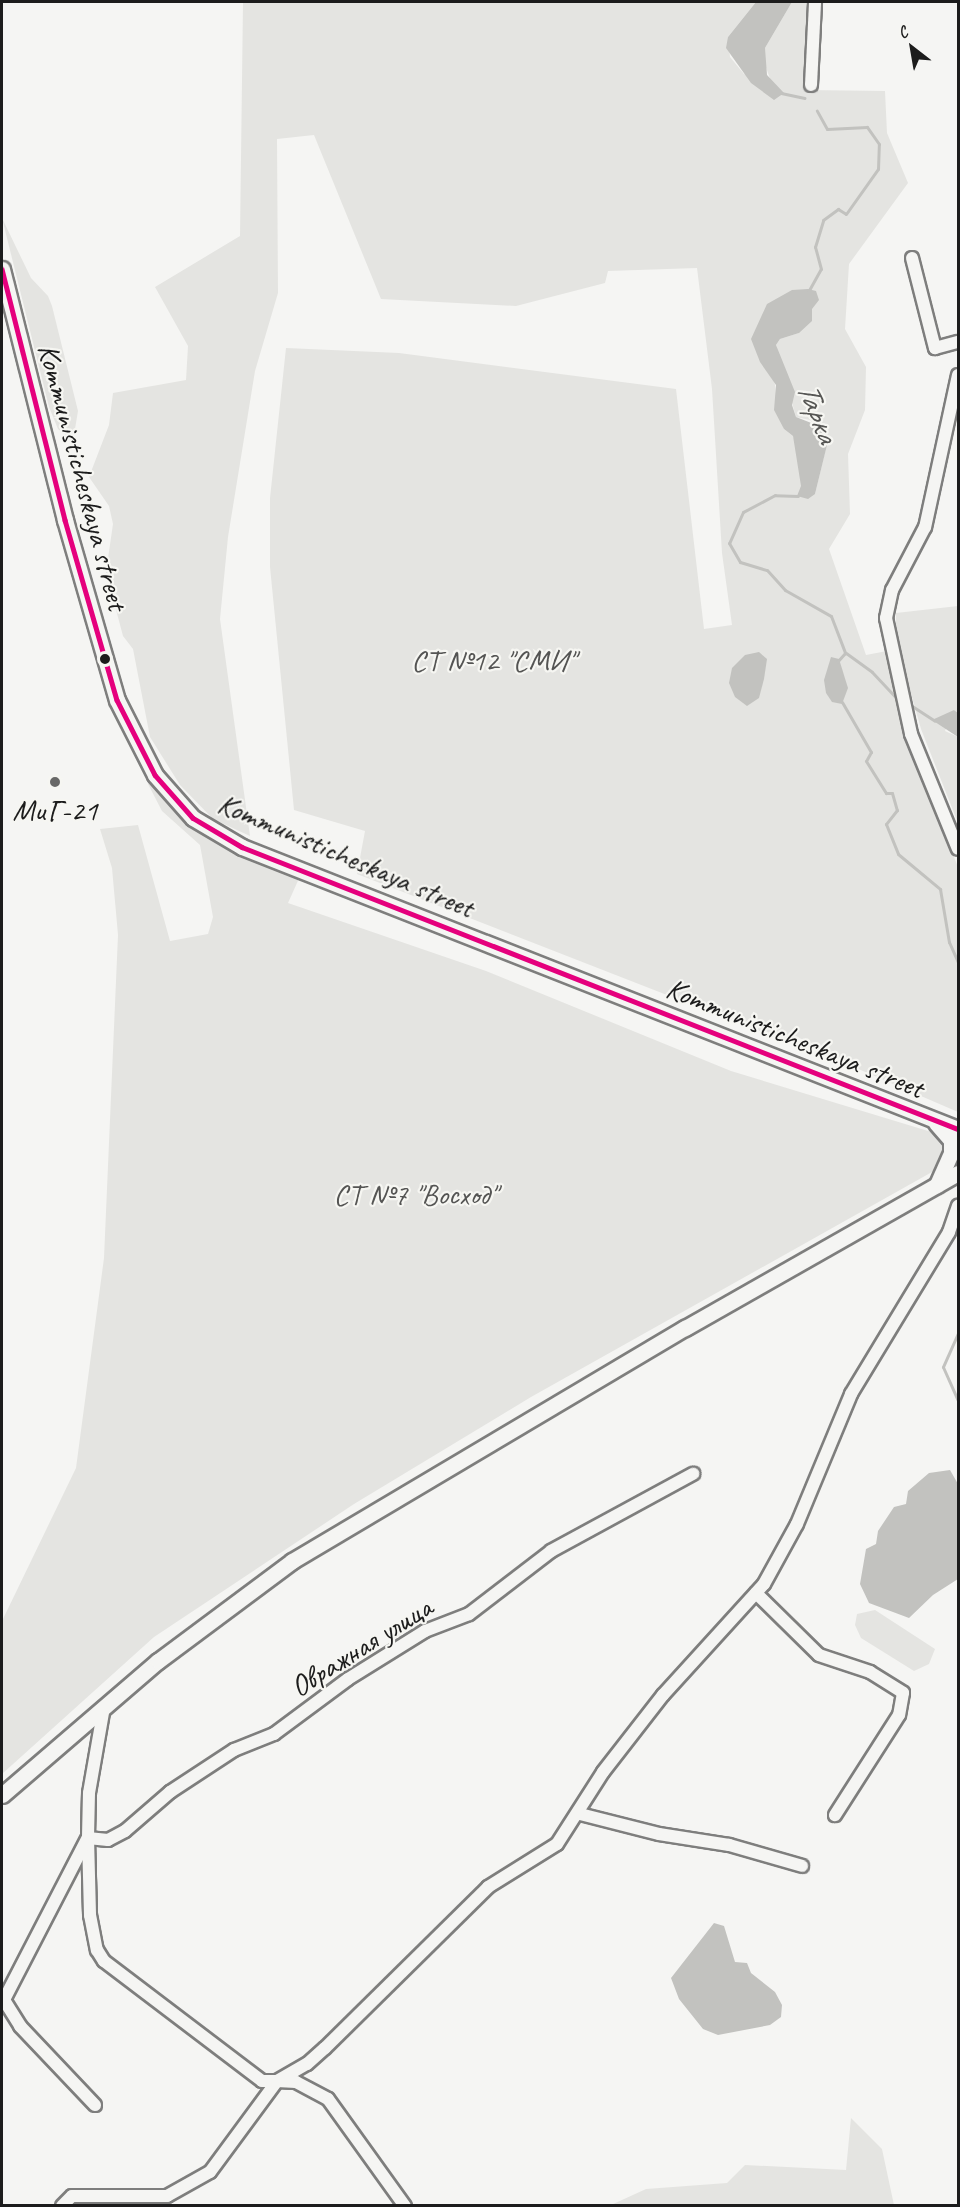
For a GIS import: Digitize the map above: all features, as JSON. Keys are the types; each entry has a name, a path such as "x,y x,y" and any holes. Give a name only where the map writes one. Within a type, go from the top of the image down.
{"main road":[{"name":"Kommunisticheskaya street","path":"2,269 68,531 117,700 149,766 185,811 210,830 242,847 936,1123 958,1129"},
{"path":"936,1123 944,1127 951,1146 947,1166 937,1185"},
{"path":"2,1796 158,1661 292,1561 958,1173"}],"street":[{"path":"811,85 815,2"},
{"path":"912,258 935,348 958,342"},
{"path":"958,375 925,526 892,590 886,618 911,734 958,849"},
{"path":"62,2205 72,2196 167,2196 210,2172 277,2081 307,2064 325,2048 488,1887 557,1844 580,1814 603,1772 663,1695 756,1593 797,1524 851,1394 950,1232 958,1206"},
{"name":"Овражная улица","path":"88,1838 108,1840 125,1831 170,1792 234,1750 274,1734 348,1679 425,1631 469,1614 551,1551 693,1474"},
{"path":"756,1593 819,1655 870,1672 903,1693 898,1715 835,1815"},
{"path":"104,1707 89,1793 88,1838 93,1936 104,1961 262,2081 296,2082 328,2099 405,2205"},
{"path":"580,1814 659,1834 729,1845 802,1866"},
{"path":"88,1838 6,1991 4,2000 20,2026 95,2105"}],"green space":[{"name":"СТ №12 \"СМИ\"","path":"243,2 756,2 728,37 730,57 744,74 772,84 764,62 765,48 792,2 809,2 805,90 885,91 887,133 908,183 849,264 845,329 866,367 865,410 848,454 850,514 829,549 866,655 887,651 907,738 958,867 958,1112 856,1068 792,1034 790,1043 357,874 365,831 294,810 270,567 270,498 286,348 399,353 676,389 704,629 732,625 722,553 712,389 697,268 608,271 605,283 516,306 381,299 314,135 277,139 278,293 255,371 228,537 220,619 250,836 213,819 180,785 150,737 133,649 123,636 106,572 113,524 109,506 89,477 109,425 113,393 186,380 188,346 155,287 240,236","holes":["767,304 799,333 780,339 776,345 796,417 810,420 828,440 815,494 793,436 784,429 776,396"]},
{"path":"2,218 31,278 48,296 52,306 78,411 73,441 58,429 49,407"},
{"path":"958,606 958,713 954,710 945,731 958,737 958,823 921,729 896,640 896,613"},
{"name":"СТ №7 \"Восход\"","path":"151,781 160,791 301,874 288,903 486,971 731,1071 938,1134 945,1154 932,1172 531,1397 354,1504 154,1637 2,1774 2,1621 76,1468 104,1258 118,935 112,868 100,829 138,825 170,941 208,934 213,917 200,845 162,811 148,784"},
{"path":"875,1610 935,1649 929,1664 914,1671 861,1638 855,1625 857,1614"},
{"path":"851,2118 882,2149 894,2205 611,2205 646,2189 727,2183 745,2165 846,2170"}],"shaded area":[{"path":"756,2 792,2 765,48 767,75 784,93 774,100 751,83 726,48 728,37"},
{"path":"792,290 816,291 819,300 812,309 812,321 799,333 780,339 776,345 795,392 792,405 796,417 824,428 828,441 815,494 808,499 797,496 801,486 793,436 784,429 774,410 776,385 760,362 751,339 767,304"},
{"path":"759,652 767,659 764,679 759,698 747,706 735,697 729,683 732,668 745,655"},
{"path":"831,657 839,659 848,688 842,704 832,702 826,693 824,680"},
{"path":"954,710 958,713 958,737 932,720"},
{"path":"950,1470 958,1484 958,1579 933,1595 909,1618 869,1603 860,1584 866,1549 876,1544 878,1531 894,1507 906,1504 908,1491 929,1473"},
{"path":"714,1923 724,1926 735,1962 747,1963 751,1973 775,1992 782,2005 781,2017 770,2025 718,2035 703,2029 679,1999 671,1978"}],"waterway":[{"name":"Тарка","path":"781,93 804,98"},
{"name":"Тарка","path":"808,292 821,269 815,247 823,220 838,209 846,214 878,169 879,144 867,127 827,129 817,111"},
{"name":"Тарка","path":"798,496 775,495 743,512 729,543 740,562 767,570 785,590 831,616 845,653 837,662"},
{"path":"846,653 872,672 896,698"},
{"name":"Тарка","path":"842,702 871,752 866,761 886,793 892,793 897,810 886,824 898,854 940,889 949,942 958,962"},
{"path":"912,706 935,721"},
{"name":"Тарка","path":"958,1333 943,1367 958,1400"}],"transit line":[{"path":"2,269 65,520 117,700 155,775 193,818 242,847 958,1129"}],"place":[{"name":"МиГ-21","path":"55,782"}]}
